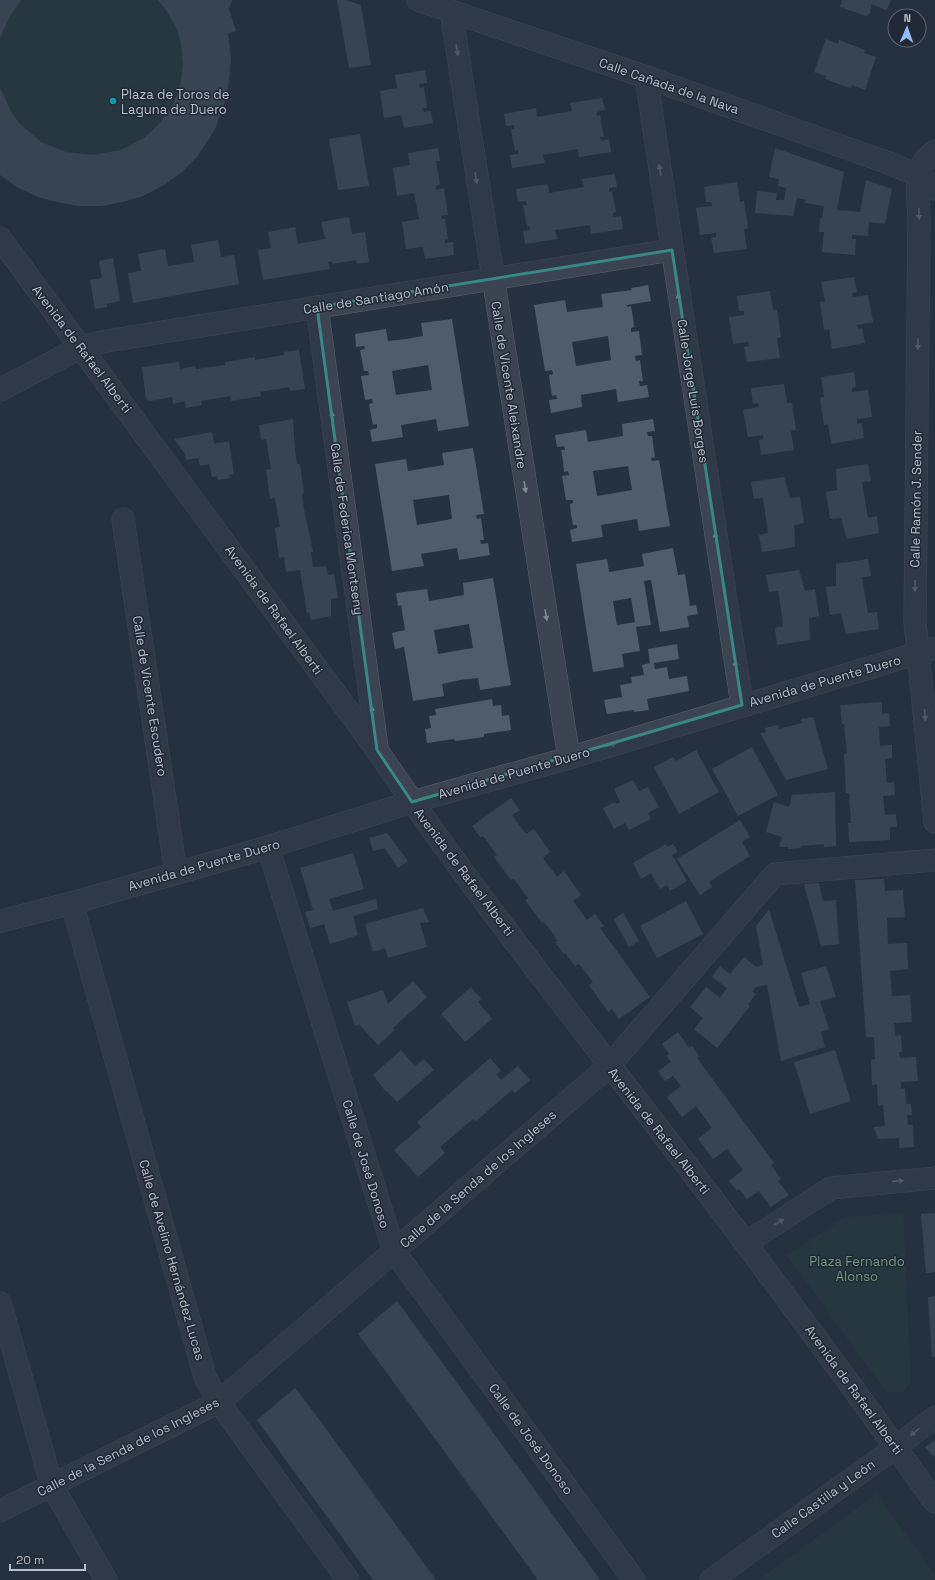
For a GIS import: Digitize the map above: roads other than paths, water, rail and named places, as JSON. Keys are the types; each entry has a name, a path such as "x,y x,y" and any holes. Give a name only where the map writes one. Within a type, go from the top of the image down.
{"street":[{"name":"Calle Cañada de la Nava","path":"418,0 646,77 918,175 935,189"},
{"name":"Calle de Vicente Aleixandre","path":"451,11 492,279 569,758"},
{"name":"Calle Jorge Luis Borges","path":"646,77 742,705"},
{"path":"918,175 924,159 935,151"},
{"name":"Calle Ramón J. Sender","path":"918,175 919,216 915,622 927,650 935,822"},
{"name":"Avenida de Rafael Alberti","path":"0,238 377,750 412,802 609,1066 746,1243 935,1502"},
{"name":"Calle de Santiago Amón","path":"0,390 81,347 107,341 672,250"},
{"name":"Calle de Federica Montseny","path":"317,307 377,750"},
{"name":"Calle de Vicente Escudero","path":"123,519 176,873"},
{"name":"Avenida de Puente Duero","path":"0,921 72,903 268,847 412,802 569,758 927,650"},
{"name":"Calle de José Donoso","path":"268,847 394,1251 634,1580"},
{"name":"Calle de la Senda de los Ingleses","path":"0,1511 219,1402 609,1066 775,874 935,860"},
{"name":"Calle de Avelino Hernández Lucas","path":"72,903 205,1377 219,1402 348,1580"},
{"path":"746,1243 831,1188 935,1178"},
{"path":"0,1303 52,1486 106,1580"},
{"name":"Calle Castilla y León","path":"711,1580 896,1447 935,1417"}],"place":[{"name":"Plaza de Toros de Laguna de Duero","path":"113,101"}],"park label":[{"name":"Plaza Fernando Alonso","path":"857,1268"}]}
